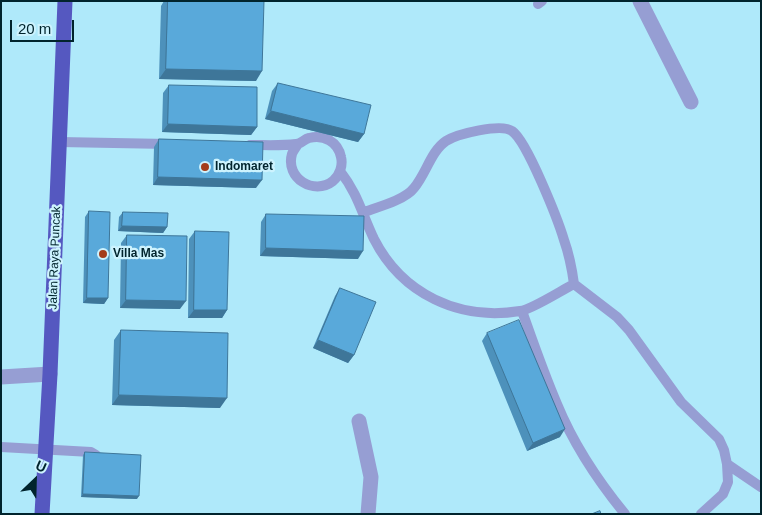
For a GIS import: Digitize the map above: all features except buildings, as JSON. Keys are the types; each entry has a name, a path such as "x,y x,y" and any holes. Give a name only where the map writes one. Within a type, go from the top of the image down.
{"highway":[{"name":"Jalan Raya Puncak","path":"42,514 50,374 65,1"}],"street":[{"path":"640,1 691,102"},
{"path":"1,377 50,374"},
{"path":"359,420 371,477 368,514"}],"lane":[{"path":"364,212 407,195 414,189 446,141 490,128 506,128 518,136 538,174 564,238 574,284 630,330 681,402 719,439 727,464 728,482 723,494 701,514"},
{"path":"316,137 326,138 334,144 340,152 342,161 340,171 334,180 324,186 314,187 303,183 295,175 291,165 292,154 298,144 306,139 316,137"},
{"path":"60,142 176,145"},
{"path":"242,145 298,144"},
{"path":"340,171 355,192 374,239 397,273 417,290 446,305 474,312 522,311 574,284"},
{"path":"522,311 557,405 579,447 625,514"},
{"path":"1,447 45,448 91,452 96,455"},
{"path":"727,464 761,488"}],"place":[{"name":"Indomaret","path":"205,167"},
{"name":"Villa Mas","path":"103,254"}]}
